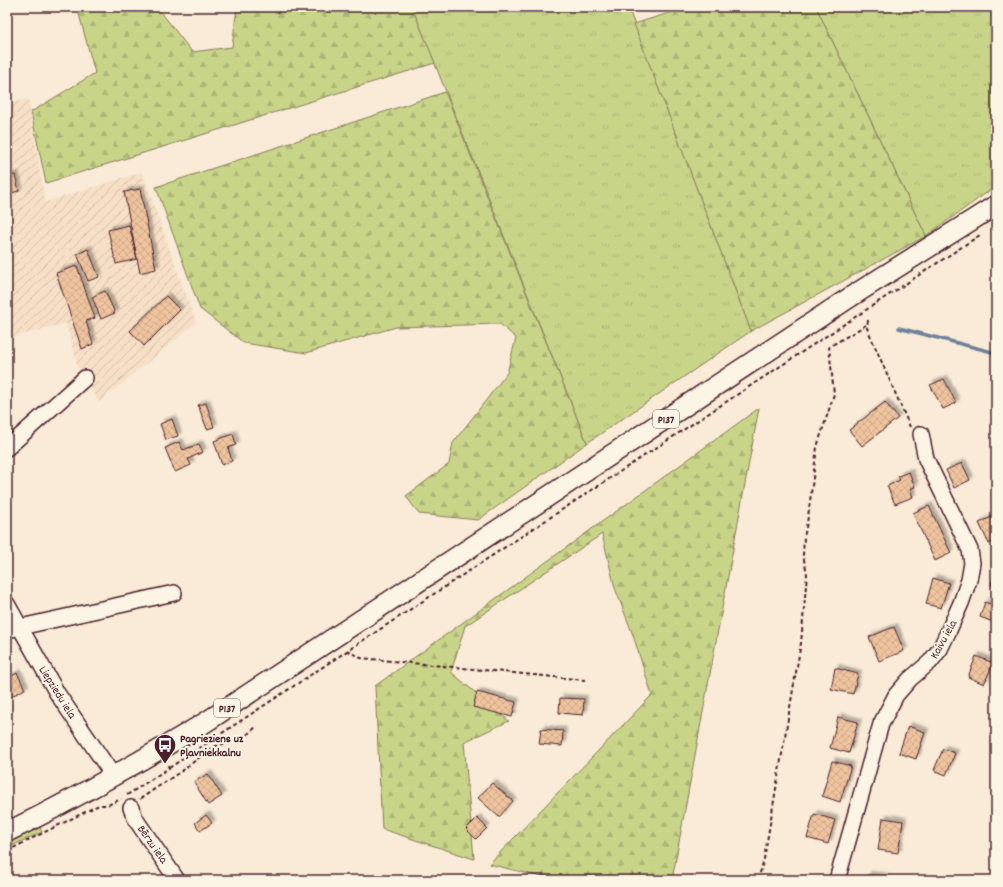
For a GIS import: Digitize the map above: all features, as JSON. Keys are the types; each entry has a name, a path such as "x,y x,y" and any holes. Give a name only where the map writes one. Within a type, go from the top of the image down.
{"main road":[{"name":"P137","path":"7,832 70,801 114,777 343,643 852,296 996,205"}],"street":[{"path":"7,448 85,378"},
{"name":"Kaivu iela","path":"836,880 881,724 896,695 910,679 930,662 940,648 961,603 969,580 972,563 970,550 926,459 921,434"},
{"path":"14,629 174,592"},
{"name":"Liepziedu iela","path":"7,604 14,629 114,777"},
{"name":"Bērzu iela","path":"131,808 136,820 177,880"}],"path":[{"path":"7,851 99,805 108,805 115,802 169,768 343,643 983,233"},
{"path":"758,880 764,858 801,643 807,574 803,555 804,538 808,517 816,447 834,394 829,347 866,325 868,320"},
{"path":"866,325 910,428 921,434"},
{"path":"343,643 361,658 585,680"},
{"path":"131,808 136,802 213,748 243,738 256,727"},
{"path":"167,764 169,768"}],"shaded area":[{"path":"28,99 45,202 142,172 196,323 99,402 78,368 66,323 7,339 7,104"}],"green space":[{"path":"77,7 157,7 192,52 232,47 237,7 412,7 435,63 46,183 31,112 95,73"},
{"path":"412,7 628,7 751,331 587,443"},
{"path":"688,7 816,7 926,236 751,331 634,24"},
{"path":"816,7 996,7 996,186 926,236"},
{"path":"445,92 587,443 478,520 419,514 406,496 449,464 453,443 507,373 516,338 500,324 396,327 306,353 244,343 200,309 156,187"},
{"path":"759,408 672,880 554,880 489,864 652,695 633,635 615,588 602,534 465,626 451,672 509,721 464,742 474,859 382,829 375,686"},
{"path":"40,827 42,832 7,848 7,843"}],"building":[{"path":"15,175 19,191 7,194 7,177"},
{"path":"140,189 156,269 140,273 124,192"},
{"path":"129,225 137,259 116,264 108,230"},
{"path":"88,249 99,277 88,281 77,254"},
{"path":"77,266 95,318 86,321 93,344 82,349 56,273"},
{"path":"105,291 115,313 101,319 92,297"},
{"path":"166,296 180,310 144,346 130,331"},
{"path":"944,379 956,403 943,409 930,385"},
{"path":"885,402 898,418 862,446 849,430"},
{"path":"206,403 214,427 207,429 198,405"},
{"path":"172,419 178,436 166,440 160,424"},
{"path":"233,434 236,445 228,448 232,461 222,465 214,441"},
{"path":"179,442 183,450 199,444 203,452 188,459 191,465 175,472 165,448"},
{"path":"962,463 970,480 954,488 946,470"},
{"path":"909,472 915,487 910,489 913,497 895,504 887,486 900,480 898,476"},
{"path":"929,506 951,553 935,561 913,513"},
{"path":"996,515 996,540 989,544 979,523"},
{"path":"996,569 996,587 991,585"},
{"path":"933,578 949,583 941,608 926,604"},
{"path":"985,602 996,606 993,622 980,617"},
{"path":"894,627 904,651 879,661 869,637"},
{"path":"976,656 993,663 984,684 968,677"},
{"path":"835,668 858,674 853,694 831,689"},
{"path":"17,673 25,689 10,697 7,691 7,679"},
{"path":"477,692 516,702 512,717 473,707"},
{"path":"560,698 584,699 583,715 559,713"},
{"path":"838,717 858,722 849,753 830,748"},
{"path":"908,726 925,732 916,759 899,753"},
{"path":"541,729 563,731 562,746 539,744"},
{"path":"943,749 955,753 946,775 934,770"},
{"path":"832,761 851,766 840,802 822,796"},
{"path":"208,774 222,796 208,805 194,782"},
{"path":"492,783 513,801 499,817 478,798"},
{"path":"814,814 835,820 828,844 807,838"},
{"path":"206,815 212,823 200,831 195,823"},
{"path":"477,818 487,828 476,839 466,829"},
{"path":"883,818 903,821 898,853 878,850"},
{"path":"867,875 884,877 884,880 866,880"}],"waterway":[{"path":"899,328 996,353"}],"place":[{"name":"Pagrieziens uz Pļavniekkalnu","path":"165,764"}]}
